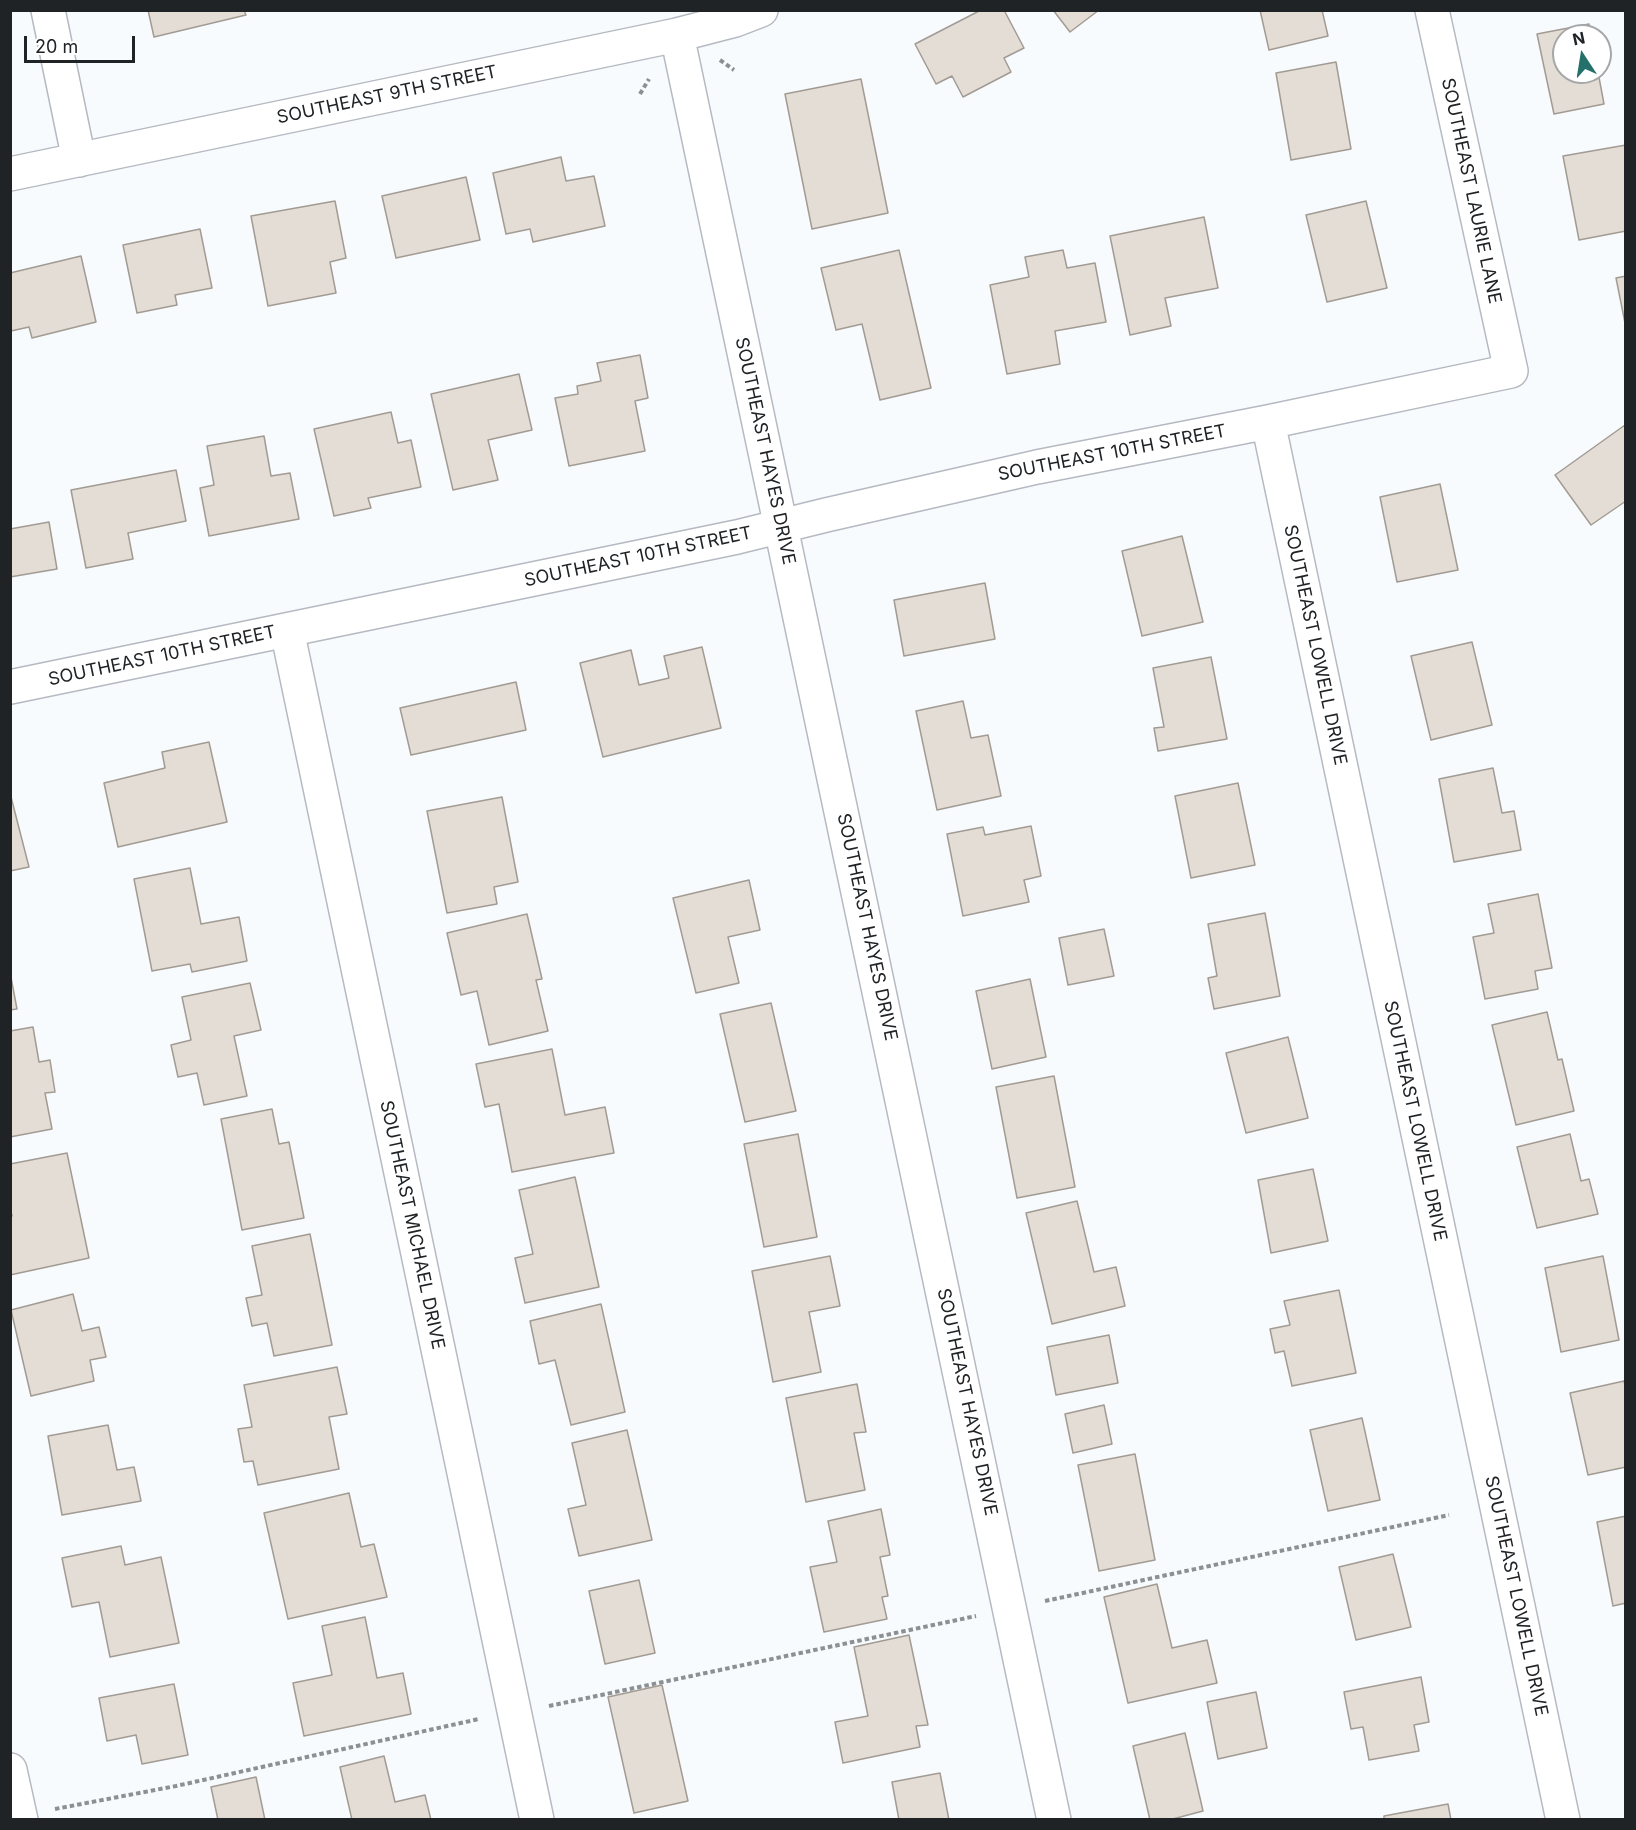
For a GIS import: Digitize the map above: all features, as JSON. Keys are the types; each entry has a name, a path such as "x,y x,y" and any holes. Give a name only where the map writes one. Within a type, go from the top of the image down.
{"street":[{"path":"48,10 79,160"},
{"name":"SOUTHEAST 9TH STREET","path":"10,174 677,35 735,20 761,10"},
{"name":"SOUTHEAST LAURIE LANE","path":"1432,10 1510,371"},
{"name":"SOUTHEAST HAYES DRIVE","path":"677,35 1054,1820"},
{"name":"SOUTHEAST 10TH STREET","path":"10,687 736,537 1037,467 1268,422 1510,371"},
{"name":"SOUTHEAST LOWELL DRIVE","path":"1268,422 1563,1820"},
{"name":"SOUTHEAST MICHAEL DRIVE","path":"288,630 537,1820"},
{"path":"10,1770 21,1818"}],"path":[{"path":"21,1818 461,1722 515,1713 1449,1515"}],"building":[{"path":"148,10 244,10 246,15 154,37"},
{"path":"981,10 1004,10 1024,48 1004,58 1011,72 963,97 952,76 936,84 915,44"},
{"path":"1053,10 1099,10 1070,32"},
{"path":"1260,10 1322,10 1328,36 1269,50"},
{"path":"1552,31 1552,84 1600,84 1604,104 1554,114 1537,34"},
{"path":"1336,62 1351,149 1291,160 1276,73"},
{"path":"861,79 888,213 812,229 785,94"},
{"path":"1626,145 1626,231 1579,240 1563,156"},
{"path":"561,157 566,181 594,176 605,226 533,242 530,229 506,234 493,173"},
{"path":"466,177 480,240 396,258 382,196"},
{"path":"335,201 346,258 330,262 336,293 268,306 251,216"},
{"path":"1366,201 1387,288 1327,302 1306,215"},
{"path":"1204,217 1218,288 1165,298 1171,326 1130,335 1110,236"},
{"path":"200,229 212,288 175,295 177,305 137,313 123,245"},
{"path":"899,250 931,388 880,400 862,324 836,330 821,268"},
{"path":"1063,250 1067,268 1095,263 1106,322 1055,331 1060,364 1007,374 990,285 1029,277 1025,257"},
{"path":"81,256 96,322 32,338 29,327 11,331 10,273"},
{"path":"1626,276 1626,328 1616,278"},
{"path":"640,355 648,398 635,401 645,451 569,466 555,398 578,394 577,386 601,381 597,363"},
{"path":"519,374 532,430 488,440 498,480 453,490 431,394"},
{"path":"391,412 398,443 411,440 421,487 368,498 371,508 334,516 314,429"},
{"path":"1625,425 1626,501 1591,525 1555,475"},
{"path":"264,436 271,476 290,473 299,519 209,536 200,488 214,485 207,446"},
{"path":"176,470 186,521 128,533 133,559 86,568 71,490"},
{"path":"1440,484 1458,570 1397,582 1380,497"},
{"path":"49,522 57,569 10,577 10,529"},
{"path":"1182,536 1203,622 1142,636 1122,551"},
{"path":"985,583 995,639 904,656 894,600"},
{"path":"1472,642 1492,725 1431,740 1411,656"},
{"path":"702,647 721,728 603,757 580,663 631,650 639,685 669,678 664,656"},
{"path":"1211,657 1227,739 1158,751 1154,728 1164,727 1153,668"},
{"path":"516,682 526,730 411,755 400,708"},
{"path":"963,701 971,738 988,735 1001,796 937,810 916,711"},
{"path":"209,742 227,822 118,847 104,783 165,768 162,752"},
{"path":"1493,768 1502,813 1514,811 1521,850 1454,862 1439,779"},
{"path":"1238,783 1255,865 1191,878 1175,796"},
{"path":"10,793 29,867 10,871"},
{"path":"502,797 518,882 494,887 497,904 447,913 427,811"},
{"path":"1031,826 1041,876 1024,880 1029,902 963,916 947,834 983,827 985,835"},
{"path":"190,868 201,924 239,917 247,961 192,972 190,964 152,971 134,879"},
{"path":"749,880 760,930 728,937 739,983 696,993 673,898"},
{"path":"1538,894 1552,968 1535,971 1538,989 1485,999 1473,937 1494,933 1488,904"},
{"path":"1265,913 1280,996 1214,1009 1208,978 1217,976 1208,924"},
{"path":"527,914 542,979 536,980 548,1031 489,1045 477,991 461,995 447,933"},
{"path":"1104,929 1114,976 1068,985 1059,938"},
{"path":"10,972 17,1009 10,1010"},
{"path":"1030,979 1046,1057 992,1069 976,991"},
{"path":"250,983 261,1030 234,1036 247,1096 204,1105 197,1073 178,1077 171,1045 191,1040 182,997"},
{"path":"771,1003 796,1111 745,1122 720,1014"},
{"path":"1547,1012 1558,1060 1562,1059 1574,1111 1516,1125 1492,1025"},
{"path":"33,1027 39,1062 50,1060 55,1092 45,1093 52,1129 10,1137 10,1031"},
{"path":"1288,1037 1308,1118 1246,1133 1226,1053"},
{"path":"552,1049 565,1115 605,1107 614,1153 512,1172 499,1104 485,1107 476,1064"},
{"path":"1054,1076 1075,1187 1017,1198 996,1087"},
{"path":"272,1109 279,1144 289,1142 304,1218 242,1230 221,1119"},
{"path":"798,1134 817,1237 764,1247 744,1144"},
{"path":"1570,1134 1581,1181 1589,1179 1598,1214 1537,1228 1517,1147"},
{"path":"67,1153 89,1258 10,1275 10,1216 12,1216 10,1164"},
{"path":"1313,1169 1328,1241 1271,1253 1258,1180"},
{"path":"575,1177 599,1287 525,1303 515,1258 533,1254 519,1190"},
{"path":"1077,1201 1094,1272 1116,1267 1125,1306 1052,1324 1026,1213"},
{"path":"310,1234 332,1345 274,1356 267,1323 252,1326 246,1298 262,1295 252,1246"},
{"path":"830,1256 840,1306 809,1312 821,1372 773,1382 752,1271"},
{"path":"1603,1256 1619,1340 1561,1352 1545,1268"},
{"path":"1339,1290 1356,1373 1292,1386 1284,1351 1275,1353 1270,1329 1290,1325 1284,1301"},
{"path":"73,1294 82,1331 99,1327 106,1357 90,1360 94,1381 31,1396 11,1310"},
{"path":"601,1304 625,1412 571,1425 555,1360 539,1364 530,1321"},
{"path":"1109,1335 1118,1383 1056,1395 1047,1347"},
{"path":"337,1367 347,1414 329,1417 339,1469 258,1485 253,1461 244,1462 238,1429 252,1427 244,1385"},
{"path":"1624,1381 1626,1467 1588,1475 1570,1393"},
{"path":"857,1384 866,1432 854,1433 865,1490 806,1502 786,1398"},
{"path":"1104,1405 1112,1444 1073,1453 1065,1414"},
{"path":"1362,1418 1380,1500 1328,1511 1310,1430"},
{"path":"108,1425 117,1470 134,1467 141,1501 62,1515 48,1436"},
{"path":"627,1430 652,1540 579,1556 568,1509 586,1505 572,1443"},
{"path":"1135,1454 1155,1560 1099,1571 1078,1465"},
{"path":"349,1493 361,1547 374,1544 387,1597 288,1619 264,1513"},
{"path":"881,1509 890,1555 880,1557 888,1596 882,1597 887,1619 824,1632 810,1567 837,1562 828,1521"},
{"path":"1626,1516 1626,1603 1613,1606 1597,1522"},
{"path":"121,1546 125,1565 161,1557 179,1643 110,1657 99,1602 72,1607 62,1558"},
{"path":"1393,1554 1411,1627 1356,1640 1339,1567"},
{"path":"639,1580 655,1653 605,1664 589,1591"},
{"path":"1157,1584 1172,1648 1207,1640 1217,1683 1128,1703 1104,1597"},
{"path":"365,1617 377,1678 403,1673 411,1714 304,1736 293,1683 332,1675 322,1626"},
{"path":"909,1635 928,1725 916,1726 920,1747 843,1763 835,1722 868,1716 854,1647"},
{"path":"1421,1677 1429,1722 1414,1725 1419,1751 1369,1760 1363,1727 1351,1729 1344,1692"},
{"path":"174,1684 188,1755 142,1764 136,1735 107,1741 99,1698"},
{"path":"662,1685 688,1801 634,1813 608,1697"},
{"path":"1256,1692 1267,1748 1218,1759 1207,1702"},
{"path":"1185,1733 1203,1811 1169,1820 1150,1820 1133,1746"},
{"path":"384,1756 395,1802 425,1795 431,1820 352,1820 340,1767"},
{"path":"940,1773 949,1820 899,1820 892,1782"},
{"path":"256,1777 265,1820 218,1820 211,1787"},
{"path":"1448,1804 1451,1820 1384,1820 1384,1816"}]}
